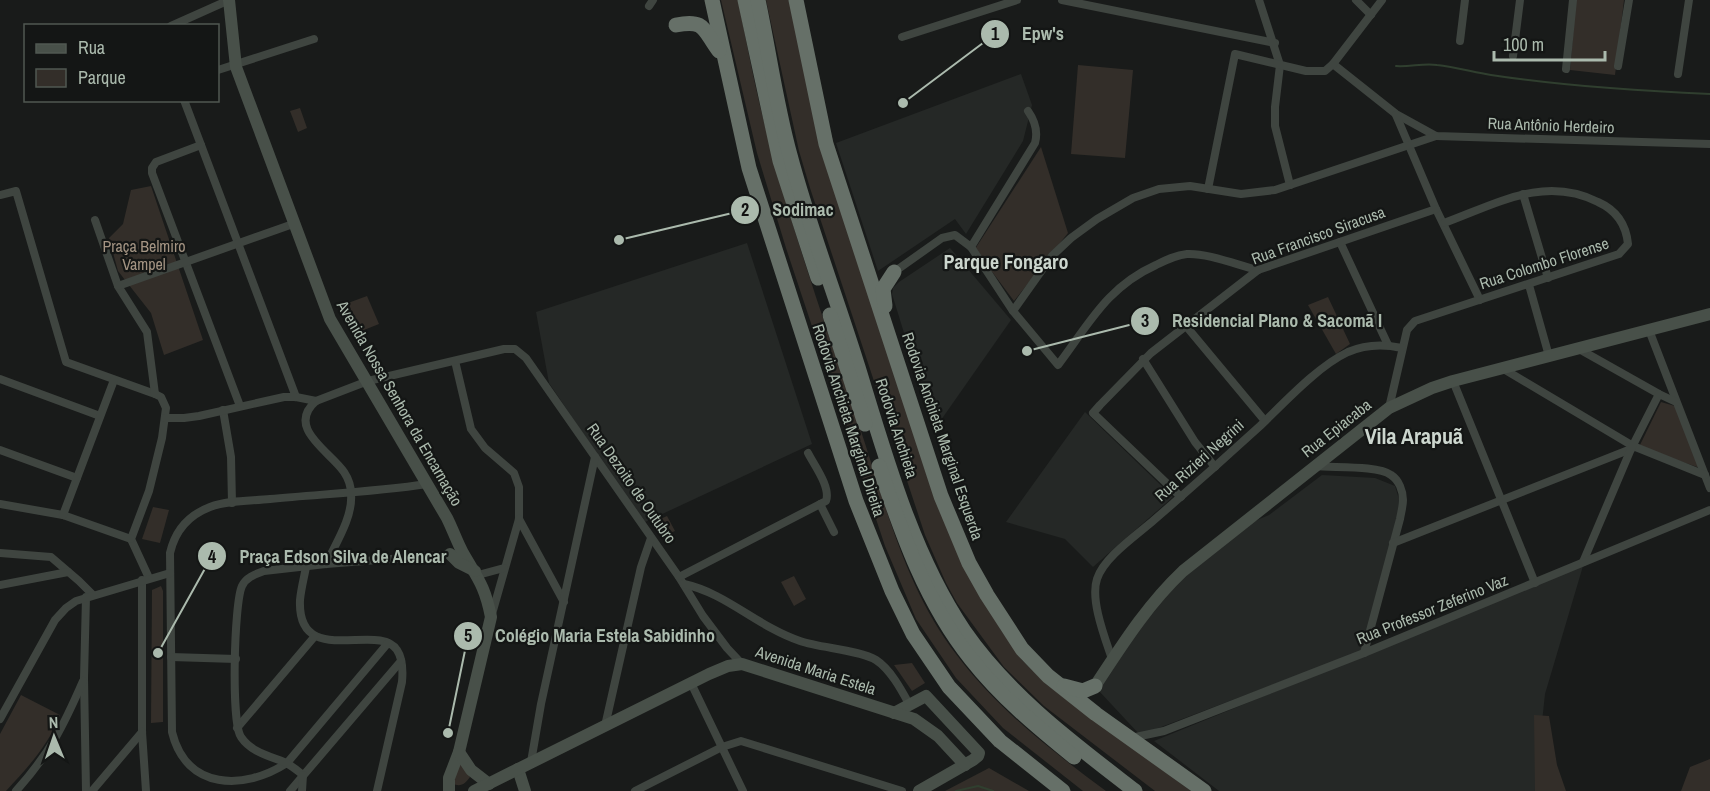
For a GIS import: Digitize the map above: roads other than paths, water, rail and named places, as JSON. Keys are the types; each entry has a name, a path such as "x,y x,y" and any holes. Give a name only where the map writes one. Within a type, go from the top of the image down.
{"highway":[{"name":"Rodovia Anchieta Marginal Direita","path":"712,0 749,168 860,511 892,591 913,634 949,687 1000,741 1063,791"},
{"name":"Rodovia Anchieta","path":"745,0 780,161 864,422 915,563 953,634 985,675 1036,727 1118,791"},
{"name":"Rodovia Anchieta","path":"759,0 789,154 882,445 924,557 940,591 989,665 1036,712 1135,791"},
{"name":"Rodovia Anchieta Marginal Esquerda","path":"796,0 826,144 941,495 969,563 987,596 1022,649 1047,676 1204,791"},
{"path":"676,25 693,22 700,25 724,58"},
{"path":"862,255 878,272 894,272"},
{"path":"891,342 882,294 885,284 894,272"},
{"path":"1061,686 1083,691 1095,686 1096,714"}],"street":[{"path":"175,24 229,0"},
{"name":"Avenida Nossa Senhora da Encarnação","path":"229,0 235,64 330,319 427,484 477,573 488,598 491,617 459,752 449,778 449,791"},
{"path":"902,37 1003,2 1017,0"},
{"path":"1062,0 1275,43"},
{"path":"1259,0 1281,65 1275,107 1275,126 1290,185"},
{"path":"1356,0 1371,15"},
{"path":"1208,189 1235,54 1316,72 1325,71 1333,64 1382,0"},
{"path":"1460,41 1465,0"},
{"path":"1513,56 1520,0"},
{"path":"1566,69 1573,0"},
{"path":"1618,66 1629,0"},
{"path":"1678,74 1689,0"},
{"path":"219,70 314,39"},
{"name":"Rua Antônio Herdeiro","path":"1333,64 1396,114 1436,136 1710,144"},
{"path":"185,102 296,396"},
{"path":"971,247 1035,143 1034,122 1028,111"},
{"path":"1396,114 1436,209 1480,300"},
{"path":"1013,311 1052,256 1071,238 1097,219 1133,198 1159,189 1190,186 1241,194 1260,193 1436,136"},
{"path":"201,145 156,162 152,168 153,177 240,406"},
{"name":"Rua Colombo Florense","path":"1389,408 1402,348 1409,326 1414,321 1619,254 1628,244 1619,217 1609,207 1587,196 1548,190 1523,195 1444,223"},
{"path":"0,195 16,191 66,363 155,394 163,400 166,408 150,491 130,539 146,579 142,732 147,791"},
{"path":"1523,195 1548,278"},
{"name":"Rua Francisco Siracusa","path":"1181,497 1093,413 1143,359 1258,270 1436,209"},
{"path":"95,220 118,286 147,332 155,394"},
{"path":"118,286 186,264 293,224"},
{"path":"894,272 942,238 955,235 971,247 1013,311 1058,364 1108,297 1126,282 1173,257 1186,254 1198,255 1258,270"},
{"path":"1340,242 1388,345"},
{"path":"1528,285 1549,356"},
{"name":"Rua Epiacaba","path":"1095,686 1145,613 1174,579 1313,466 1389,408 1453,381 1710,314"},
{"path":"1186,326 1265,421"},
{"path":"1649,330 1710,488"},
{"name":"Rua Rizieri Negrini","path":"1112,659 1095,594 1096,580 1101,568 1323,369 1347,353 1360,348 1388,345 1402,348"},
{"name":"Rua Dezoito de Outubro","path":"455,361 504,349 514,349 526,358 727,648 742,664"},
{"path":"1579,349 1676,402"},
{"path":"1143,359 1195,442 1215,467"},
{"path":"327,564 349,512 351,493 345,472 315,443 309,433 306,415 311,405 368,381 455,361 471,429 485,448 508,466 517,478 520,496 519,519 491,617"},
{"path":"1502,368 1632,447 1705,475"},
{"path":"0,379 100,416"},
{"path":"63,515 114,380"},
{"path":"1453,381 1534,583"},
{"path":"1583,562 1632,447 1659,394"},
{"path":"165,418 184,418 296,396 316,401"},
{"path":"223,410 231,457 232,503"},
{"path":"1393,543 1632,447"},
{"path":"0,450 77,478"},
{"path":"681,581 827,499 826,488 808,453"},
{"path":"531,762 541,704 595,457"},
{"path":"1313,466 1365,468 1391,474 1399,483 1403,500 1364,653"},
{"path":"388,643 287,763 267,776 244,783 230,784 198,773 176,747 172,732 170,573 172,544 183,525 212,506 427,484"},
{"path":"0,504 63,515 130,539"},
{"path":"820,504 834,532"},
{"name":"Rua Professor Zeferino Vaz","path":"1131,738 1164,731 1364,653 1710,510"},
{"path":"519,519 564,602"},
{"path":"449,554 455,535"},
{"path":"605,726 641,567 651,538"},
{"path":"0,553 46,555 68,572 89,596 84,678 86,791"},
{"path":"303,775 287,763 261,754 242,739 237,728 236,659 239,598 242,586 254,574 264,571 464,553"},
{"path":"449,554 459,563 477,573 504,568"},
{"path":"306,567 300,600 301,610 305,624 315,636 326,639 388,643 397,649 401,661 403,672 400,695 377,791"},
{"path":"0,585 68,572"},
{"path":"0,719 59,614 76,601 89,596 170,573"},
{"path":"681,581 713,593 784,635 812,645 873,658 885,668 909,704"},
{"path":"237,728 315,636"},
{"path":"721,669 727,648"},
{"path":"171,657 236,659"},
{"path":"290,791 401,661"},
{"name":"Avenida Maria Estela","path":"474,791 691,683 721,669 742,664 914,719 952,749 965,765"},
{"path":"16,791 56,741 84,678"},
{"path":"691,683 743,791"},
{"path":"894,713 926,696 979,753 977,758 919,791"},
{"path":"68,715 77,708 85,715"},
{"name":"Rua Professor Zeferino Vaz","path":"1146,749 1164,731"},
{"path":"92,791 142,732"},
{"path":"635,791 733,742 748,742 902,791"},
{"path":"459,752 475,774 489,784"},
{"path":"518,770 525,791"},
{"path":"302,791 303,775"}],"waterway":[{"path":"1396,66 1432,65 1545,82 1628,90 1710,94"},
{"path":"956,791 978,786 993,791"}],"place":[{"name":"Epw's","path":"903,103"},
{"name":"Sodimac","path":"619,240"},
{"name":"Residencial Plano & Sacomã I","path":"1027,351"},
{"name":"Praça Edson Silva de Alencar","path":"158,653"},
{"name":"Colégio Maria Estela Sabidinho","path":"448,733"}],"district":[{"name":"Parque Fongaro","path":"1006,261"},
{"name":"Vila Arapuã","path":"1414,436"}],"park label":[{"name":"Praça Belmiro Vampel","path":"144,255"}]}
